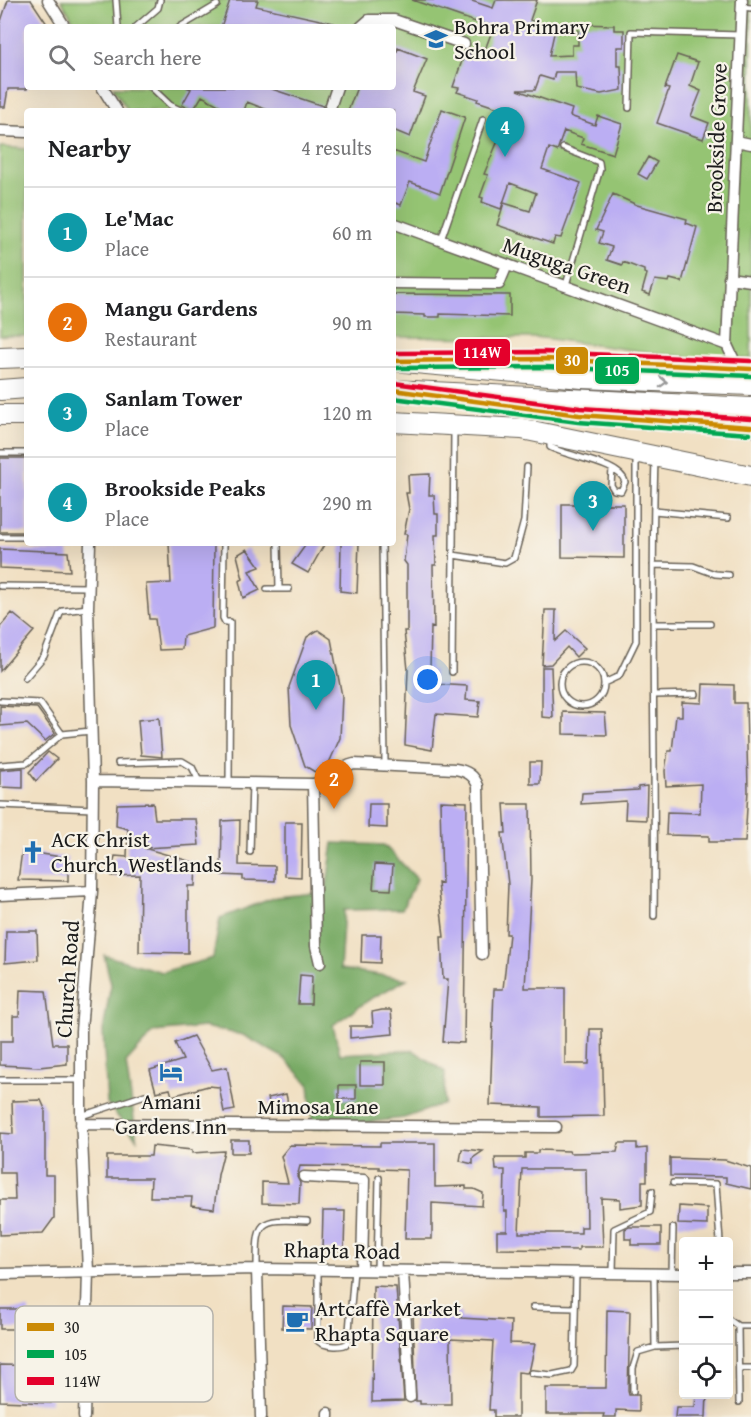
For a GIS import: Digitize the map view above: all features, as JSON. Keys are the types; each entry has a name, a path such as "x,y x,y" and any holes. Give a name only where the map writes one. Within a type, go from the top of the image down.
{"highway":[{"path":"0,358 24,357"},
{"path":"396,361 545,359 706,368 750,375"},
{"path":"396,361 582,378 750,375"},
{"path":"0,390 24,388"},
{"path":"396,390 751,408"},
{"path":"418,392 579,415 751,426"},
{"path":"0,415 24,415"},
{"path":"396,423 522,429 751,477"}],"street":[{"path":"48,0 63,24"},
{"name":"Brookside Grove","path":"728,349 740,35 745,5"},
{"path":"364,24 369,20 394,20 464,44"},
{"path":"104,90 115,108"},
{"path":"330,108 336,90"},
{"path":"0,130 24,132"},
{"path":"736,141 751,144"},
{"name":"Muguga Green","path":"396,225 566,285 728,349"},
{"path":"396,283 499,284 507,265"},
{"path":"729,278 751,281"},
{"path":"706,368 726,358 728,349"},
{"path":"728,349 734,360 750,375"},
{"name":"Church Road","path":"87,1306 88,1271 81,1120 81,1031 92,891 93,781 88,608 90,546"},
{"path":"93,781 314,784 324,783 341,767 354,764 385,764 465,771 475,779 478,786 482,954"},
{"path":"314,784 316,946 320,963"},
{"path":"0,895 92,891"},
{"name":"Mimosa Lane","path":"81,1120 556,1127"},
{"path":"304,1177 364,1180 358,1270"},
{"path":"256,1269 261,1417"},
{"name":"Rhapta Road","path":"0,1274 256,1269 678,1274"},
{"path":"403,1270 410,1397"},
{"path":"733,1273 751,1273"},
{"name":"Church Road","path":"84,1402 84,1417"}],"lane":[{"path":"116,0 118,24"},
{"path":"139,24 158,8 160,0"},
{"path":"185,24 217,5"},
{"path":"629,108 631,32 740,35"},
{"path":"154,90 176,108"},
{"path":"440,242 483,119"},
{"path":"563,148 599,162 600,169 566,285"},
{"path":"452,672 454,424"},
{"path":"551,435 550,447 612,469"},
{"path":"0,453 24,453"},
{"path":"645,453 654,512 654,916"},
{"path":"604,683 598,668 580,662 568,666 559,683 566,701 584,706 600,697 604,683 619,676 636,641 645,453"},
{"path":"453,555 505,563 514,558 524,521 527,467"},
{"path":"654,512 728,518"},
{"path":"0,537 24,537"},
{"path":"224,546 223,618 225,622 230,622 229,782"},
{"path":"278,546 279,589"},
{"path":"382,546 385,764"},
{"path":"653,566 693,566 715,574 729,575"},
{"path":"0,586 88,587"},
{"path":"267,590 290,589"},
{"path":"25,678 44,656 60,614 63,611 88,608"},
{"path":"654,624 711,624"},
{"path":"655,695 696,694"},
{"path":"0,701 40,703 62,734"},
{"path":"0,765 27,763 62,734 91,731"},
{"path":"118,763 182,761 192,767 200,783"},
{"path":"250,852 252,783"},
{"path":"0,805 93,809"},
{"path":"0,1080 81,1080"},
{"path":"81,1120 145,1095"},
{"path":"377,1270 379,1178"},
{"path":"673,1183 716,1184 720,1237"},
{"path":"613,1274 614,1229 650,1212 652,1191"},
{"path":"256,1269 256,1233 263,1224 273,1221 307,1221"},
{"path":"673,1228 678,1274"},
{"path":"318,1270 318,1343 343,1346 348,1343 358,1270"},
{"path":"532,1373 552,1375 571,1371 576,1358 576,1274"},
{"path":"654,1274 655,1347"},
{"path":"533,1307 575,1308"},
{"path":"733,1323 738,1326 751,1326"},
{"path":"738,1326 739,1402"},
{"path":"633,1391 635,1359 639,1352 655,1347 679,1346"},
{"path":"739,1368 751,1368"}],"green space":[{"path":"61,0 751,0 751,359 692,358 543,338 396,337 396,108 126,108 115,90 396,90 396,24 75,24"},
{"path":"0,147 24,149 24,336 0,336"},
{"path":"333,843 384,845 417,879 402,909 344,910 340,969 407,979 369,1000 333,1025 340,1054 413,1050 445,1072 444,1104 404,1118 313,1129 309,1084 284,1058 243,1035 204,1027 154,1032 126,1063 137,1139 107,1104 103,1031 111,984 104,955 162,972 213,958 220,918 276,897 326,892"}],"building":[{"path":"8,0 31,0 47,24 24,24 24,89 8,89 5,107 0,107 0,24"},
{"path":"230,0 258,0 256,6 334,23 334,24 222,24"},
{"path":"412,0 469,0 493,8 496,0 537,0 530,20 555,29 549,56 572,55 572,45 578,45 578,24 614,25 614,30 624,30 624,47 617,47 617,66 621,66 622,90 601,94 576,89 575,72 555,72 553,80 540,76 535,90 517,90 572,109 570,116 595,125 598,116 622,124 613,154 581,144 583,138 564,131 557,151 549,148 542,169 581,183 561,238 555,237 553,244 497,225 504,203 530,211 536,193 510,183 501,209 482,202 483,198 480,197 488,175 484,174 510,112 477,101 478,99 457,92 459,88 453,87 465,52 482,58 493,28"},
{"path":"398,48 427,59 413,92 425,96 410,137 396,131 396,108 349,108 356,90 396,90"},
{"path":"677,55 698,62 690,86 701,91 691,116 709,123 703,139 657,123 669,89 665,88"},
{"path":"190,90 275,90 323,106 323,108 262,108 247,102 245,108 224,108 202,96 195,108 182,105"},
{"path":"442,109 465,117 440,193 410,182 401,205 396,203 396,152 424,162"},
{"path":"648,157 657,162 647,179 638,174"},
{"path":"613,194 637,205 687,219 686,223 697,227 682,282 670,279 669,282 655,280 650,295 642,292 647,274 644,270 623,262 622,265 607,260 612,247 599,243 603,232 596,230"},
{"path":"396,294 510,295 510,316 440,314 440,317 425,317 425,315 396,314"},
{"path":"0,458 24,458 24,532 0,532"},
{"path":"430,474 429,495 434,495 435,514 438,514 438,535 435,535 436,565 433,565 434,628 431,627 430,670 434,670 434,684 467,686 466,700 480,701 478,717 436,714 432,750 405,745 408,670 404,631 407,631 407,565 404,561 407,534 404,534 409,509 406,493 409,493 408,475"},
{"path":"562,504 624,504 624,558 562,557"},
{"path":"169,546 214,546 213,628 183,636 182,649 159,650 155,619 149,619 146,584 171,583"},
{"path":"305,546 323,546 308,573 292,564"},
{"path":"341,546 359,546 357,593 340,591"},
{"path":"0,549 68,552 70,571 0,568"},
{"path":"247,549 260,567 249,571 260,590 243,598 239,581 243,579 237,555"},
{"path":"545,610 556,610 555,641 566,631 585,648 576,657 567,647 551,664 542,665"},
{"path":"12,613 34,631 0,671 0,627"},
{"path":"318,630 331,639 342,696 340,738 329,763 315,772 305,766 291,725 289,687 307,637"},
{"path":"542,667 551,667 553,718 542,717"},
{"path":"703,684 734,685 734,703 746,703 748,790 745,842 709,842 709,836 666,835 667,812 700,813 701,784 666,786 665,771 668,751 672,751 676,716 682,716 682,702 702,703"},
{"path":"0,706 37,708 55,733 45,741 27,724 0,726"},
{"path":"563,712 605,713 607,735 563,734"},
{"path":"159,718 162,757 141,755 138,720"},
{"path":"48,752 57,759 36,781 29,772"},
{"path":"530,762 541,762 540,784 530,784"},
{"path":"23,768 23,788 0,787 0,770"},
{"path":"647,786 646,820 625,819 626,801 581,804 582,793 638,790 638,787"},
{"path":"440,801 467,802 464,1043 443,1042 448,979 443,979 441,937 444,937 438,883 442,884"},
{"path":"153,803 155,819 196,819 199,845 144,848 196,863 195,886 188,886 188,953 139,952 140,875 111,876 115,856 127,857 128,829 116,826 117,804"},
{"path":"369,804 387,804 387,828 368,827"},
{"path":"504,804 530,804 531,880 525,988 565,988 565,1064 589,1064 590,1029 602,1029 604,1116 541,1117 541,1107 490,1105 494,989 503,989 509,934 506,934 508,884 502,833 506,833"},
{"path":"240,820 239,865 275,866 275,881 243,880 243,876 221,875 222,821"},
{"path":"285,822 302,822 301,877 285,876"},
{"path":"22,851 68,858 68,881 18,880"},
{"path":"375,864 393,865 391,890 373,889"},
{"path":"6,931 37,931 38,960 5,963"},
{"path":"362,935 381,935 380,963 361,962"},
{"path":"300,975 312,976 311,1004 298,1004"},
{"path":"20,990 46,991 53,1044 67,1044 67,1064 39,1067 0,1065 0,1041 13,1041 13,1016 19,1016"},
{"path":"391,1010 393,1034 350,1038 350,1026 373,1026 372,1012"},
{"path":"193,1036 212,1070 227,1067 235,1110 224,1112 219,1087 208,1086 172,1096 170,1089 156,1092 150,1070 183,1060 175,1043"},
{"path":"360,1062 385,1062 385,1085 360,1085"},
{"path":"339,1085 356,1085 356,1099 339,1099"},
{"path":"286,1094 289,1108 272,1112 268,1098"},
{"path":"41,1100 45,1109 45,1175 54,1175 54,1218 43,1233 0,1235 0,1200 15,1200 14,1173 0,1173 0,1133 13,1134 12,1101"},
{"path":"231,1140 249,1140 249,1153 231,1153"},
{"path":"380,1143 435,1143 435,1187 466,1186 466,1189 474,1189 483,1193 482,1206 432,1203 432,1239 405,1239 407,1170 379,1169 379,1167 300,1166 297,1177 300,1183 299,1204 262,1203 262,1182 288,1183 281,1156 290,1145 380,1146"},
{"path":"619,1143 637,1143 637,1149 647,1148 647,1181 642,1181 642,1205 620,1208 620,1199 601,1198 603,1247 579,1247 579,1250 497,1249 497,1231 507,1231 507,1211 504,1211 505,1170 496,1170 495,1158 525,1158 525,1153 538,1153 538,1150 569,1151 570,1153 617,1152","holes":["522,1169 586,1169 587,1227 581,1227 581,1233 519,1233"]},
{"path":"152,1146 192,1150 192,1153 224,1151 218,1175 214,1209 191,1206 192,1197 150,1197 151,1178 107,1178 107,1156 151,1156"},
{"path":"462,1149 483,1151 473,1158 473,1164 460,1161"},
{"path":"670,1158 725,1160 751,1168 751,1189 726,1183 726,1177 670,1176"},
{"path":"679,1206 707,1208 707,1225 678,1224"},
{"path":"323,1211 345,1211 344,1250 322,1250"},
{"path":"661,1227 661,1245 631,1245 631,1239 625,1239 625,1229"},
{"path":"373,1286 396,1287 404,1401 372,1402"},
{"name":"Artcaffè Market Rhapta Square","path":"283,1306 312,1307 311,1329 282,1328"},
{"path":"0,1309 15,1309 15,1329 0,1329"},
{"path":"607,1310 630,1311 628,1391 629,1395 639,1395 639,1411 616,1410 616,1417 603,1417 604,1414 546,1414 546,1388 606,1388"},
{"path":"413,1311 449,1311 461,1313 461,1318 511,1321 510,1343 535,1344 527,1373 518,1372 518,1417 494,1417 494,1410 489,1410 493,1341 450,1339 451,1404 420,1404 420,1401 416,1401"},
{"path":"0,1365 15,1365 15,1402 0,1401"},
{"path":"696,1399 707,1399 706,1417 675,1417 676,1407 695,1407"}],"transit line":[{"name":"114W","path":"396,353 545,352 751,361"},
{"name":"30","path":"396,361 545,359 751,369"},
{"name":"105","path":"396,368 545,367 751,376"},
{"name":"114W","path":"396,383 580,408 751,419"},
{"name":"30","path":"396,390 579,415 751,427"},
{"name":"105","path":"396,398 578,422 750,434"}],"place":[{"name":"Bohra Primary School","path":"436,39"},
{"name":"Brookside Peaks","path":"505,157"},
{"name":"Sanlam Tower","path":"593,531"},
{"name":"Le'Mac","path":"316,710"},
{"name":"Mangu Gardens","path":"334,809"},
{"name":"ACK Christ Church, Westlands","path":"33,852"},
{"name":"Amani Gardens Inn","path":"171,1072"},
{"name":"Artcaffè Market Rhapta Square","path":"297,1321"}]}
